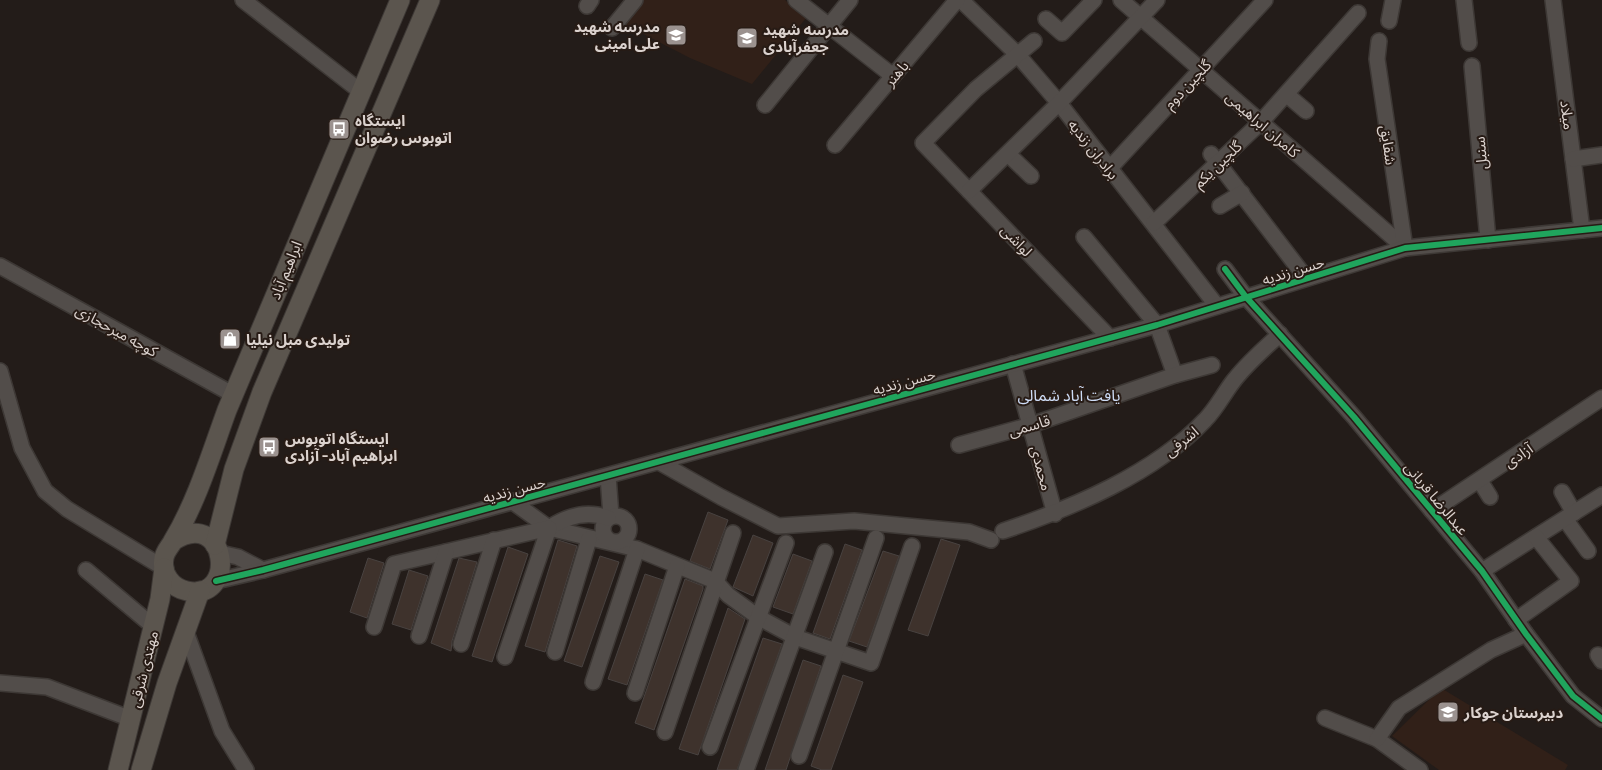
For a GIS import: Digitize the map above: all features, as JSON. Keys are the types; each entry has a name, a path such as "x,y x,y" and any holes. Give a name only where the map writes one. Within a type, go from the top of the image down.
{"main road":[{"name":"ابراهیم آباد","path":"173,541 202,480 234,395 360,91 400,0"},
{"name":"ابراهیم آباد","path":"218,549 234,469 262,392 430,0"},
{"path":"190,534 208,538 218,549 220,572 216,580 200,591 181,590 167,577 164,568 164,558 173,541 190,534"},
{"name":"مهتدی شرقی","path":"118,770 154,627 164,568"},
{"name":"مهتدی شرقی","path":"141,770 200,591"}],"street":[{"path":"244,0 360,91"},
{"path":"612,28 634,0"},
{"path":"796,0 893,76"},
{"path":"765,105 850,0"},
{"name":"باهنر","path":"835,145 957,0"},
{"name":"برادران زندیه","path":"961,0 1017,54 1059,103 1217,306"},
{"path":"1046,18 1062,33 1094,0"},
{"name":"کامران ابراهیمی","path":"1121,0 1405,248"},
{"path":"969,191 1059,103 1157,0"},
{"name":"گلچین دوم","path":"1109,169 1266,0"},
{"path":"1389,21 1393,0"},
{"path":"1464,0 1469,43"},
{"name":"میلاد","path":"1553,0 1582,230"},
{"name":"گلچین یکم","path":"1154,223 1215,158 1261,122 1358,13"},
{"path":"1017,54 1034,41"},
{"name":"شقایق","path":"1379,41 1377,59 1405,248"},
{"name":"لواشی","path":"1017,54 976,89 922,143 1110,338"},
{"name":"سنبل","path":"1472,66 1488,240"},
{"path":"1286,94 1306,111"},
{"path":"1008,154 1031,176"},
{"path":"1573,159 1602,155"},
{"path":"1215,158 1306,278"},
{"path":"1220,206 1242,194"},
{"name":"حسن زندیه","path":"216,580 263,570 1157,325 1405,248 1602,228"},
{"path":"1084,236 1157,325 1175,375"},
{"name":"کوچه میرحجازی","path":"0,266 234,395"},
{"name":"عبدالرضا قربانی","path":"1225,269 1246,297 1354,417 1482,571 1526,634 1573,696 1602,719"},
{"name":"اشرفی","path":"659,462 778,526 854,520 997,536 1055,514 1139,471 1187,438 1206,420 1241,371 1280,334"},
{"name":"محمدی","path":"1013,364 1055,514"},
{"name":"قاسمی","path":"959,445 1031,425 1175,375 1212,365"},
{"path":"0,371 22,448 45,491 68,509 164,568"},
{"name":"آزادی","path":"1432,511 1480,481 1602,398"},
{"path":"374,627 394,564 549,528 566,517 596,514 610,517 620,516 629,526 624,539 612,542 605,537 602,529 610,517 608,476"},
{"path":"1480,481 1490,498"},
{"path":"1562,492 1570,516 1588,551"},
{"path":"1482,571 1602,495"},
{"path":"513,502 549,528 637,549 715,581 728,595 758,617 794,637 871,663 912,546"},
{"path":"505,657 549,528"},
{"path":"665,732 715,581 733,533"},
{"path":"1516,620 1571,581 1536,537"},
{"path":"554,652 589,538"},
{"path":"799,756 876,538"},
{"path":"461,644 494,540"},
{"path":"710,748 786,543"},
{"path":"218,549 263,570"},
{"path":"593,682 637,549"},
{"path":"420,636 446,552"},
{"path":"746,770 825,552"},
{"path":"635,693 677,566"},
{"path":"86,570 154,627"},
{"path":"186,632 222,731 246,770"},
{"path":"1377,740 1399,708 1490,650 1526,634"},
{"path":"0,683 47,687 131,719"},
{"path":"1326,718 1377,740 1420,770"}],"shaded area":[{"name":"مدرسه شهید جعفرآبادی","path":"643,0 785,0 806,18 752,84 690,58 624,24"},
{"name":"دبیرستان جوکار","path":"1441,688 1568,765 1565,770 1439,770 1392,736"}],"building":[{"path":"708,512 728,520 710,569 690,561"},
{"path":"753,535 773,543 753,596 733,587"},
{"path":"941,539 960,545 928,636 908,630"},
{"path":"558,540 577,546 545,652 525,646"},
{"path":"845,544 862,550 830,639 813,633"},
{"path":"508,547 528,554 492,662 472,656"},
{"path":"883,551 899,556 867,647 849,641"},
{"path":"793,554 812,561 793,614 773,607"},
{"path":"600,556 619,562 582,667 564,661"},
{"path":"368,558 384,563 367,618 350,612"},
{"path":"459,558 477,562 452,641 451,651 431,643"},
{"path":"409,570 428,576 411,630 392,624"},
{"path":"645,574 663,580 627,685 608,679"},
{"path":"685,579 703,586 703,589 654,730 635,723"},
{"path":"728,608 745,619 698,755 679,749"},
{"path":"763,638 782,644 737,770 717,770"},
{"path":"803,660 821,666 786,770 765,770"},
{"path":"843,675 863,682 831,770 822,770 811,766"}],"cycle path":[{"path":"216,581 263,570 1157,325 1405,248 1602,228"},
{"path":"1225,269 1246,297 1354,417 1482,571 1526,634 1573,696 1602,719"}],"place":[{"name":"مدرسه شهید علی امینی","path":"676,35"},
{"name":"مدرسه شهید جعفرآبادی","path":"747,38"},
{"name":"ایستگاه اتوبوس رضوان","path":"339,129"},
{"name":"تولیدی مبل نیلیا","path":"230,339"},
{"name":"ایستگاه اتوبوس ابراهیم آباد- آزادی","path":"269,447"},
{"name":"دبیرستان جوکار","path":"1448,712"}],"district":[{"name":"یافت آباد شمالی","path":"1069,394"}]}
